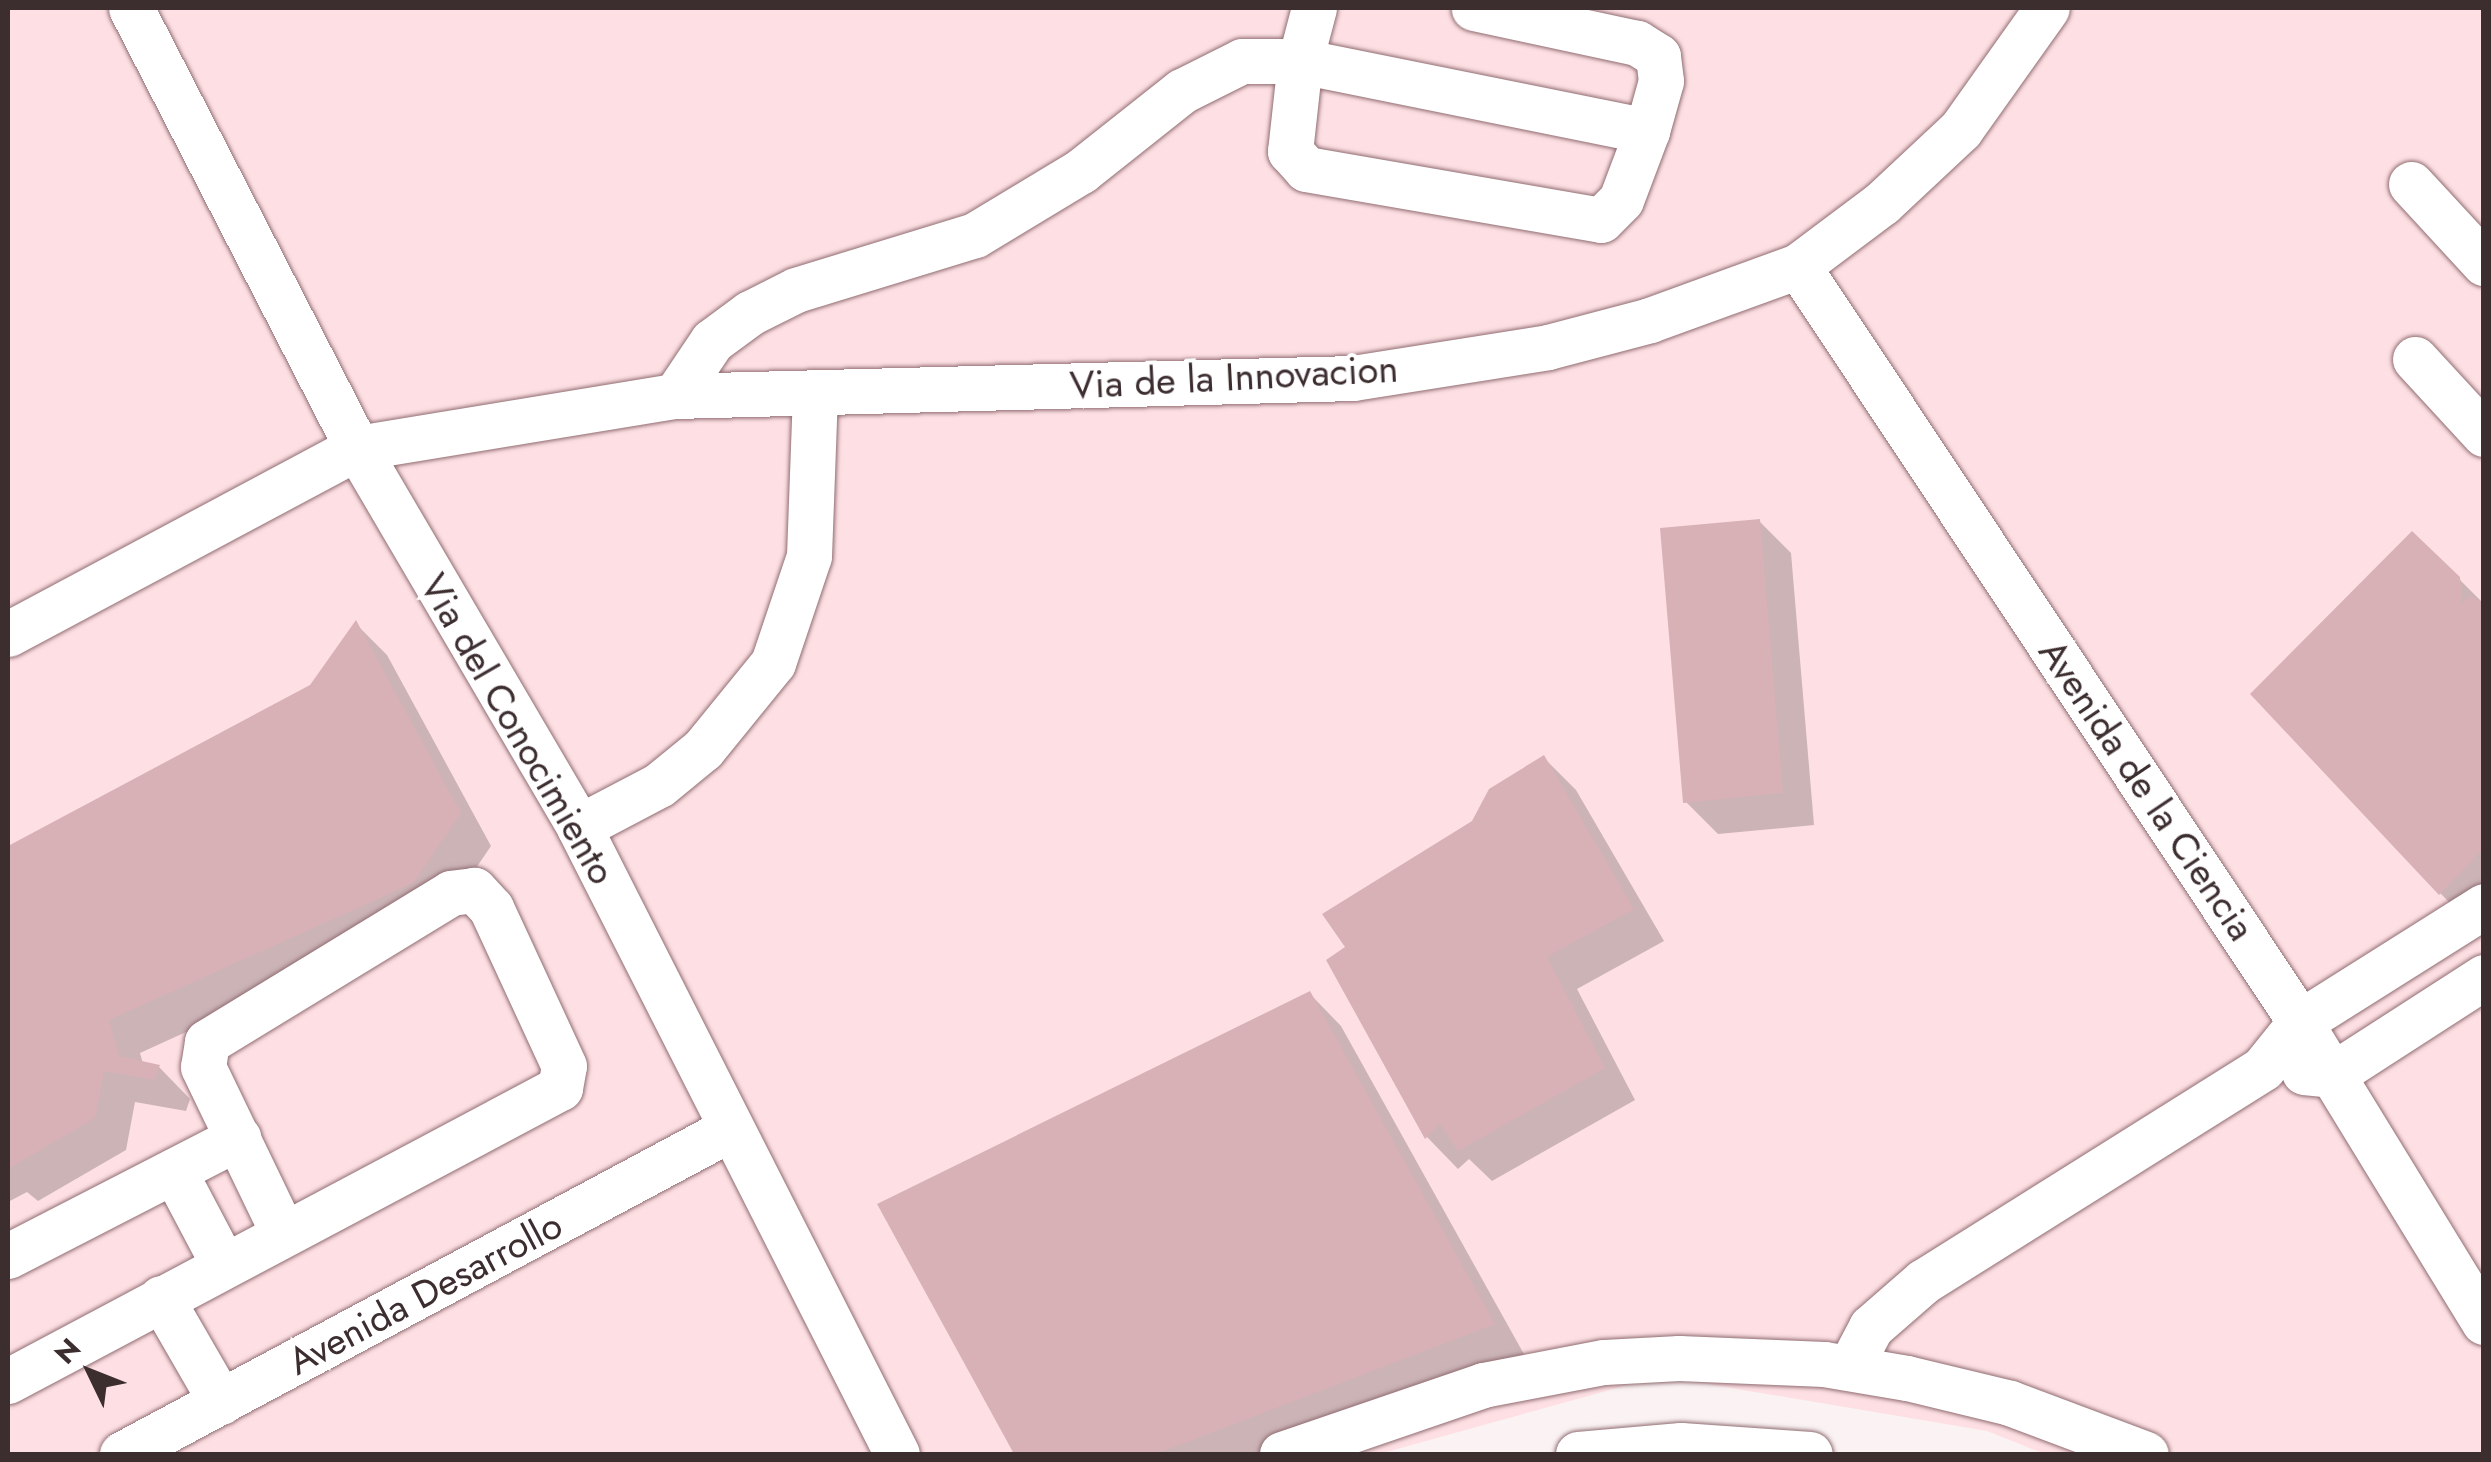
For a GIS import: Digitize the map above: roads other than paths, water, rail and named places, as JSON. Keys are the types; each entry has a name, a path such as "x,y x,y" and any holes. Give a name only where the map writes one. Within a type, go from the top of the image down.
{"street":[{"name":"Via del Conocimiento","path":"131,8 357,448 579,826 728,1130 896,1454"},
{"path":"1314,8 1300,60 1290,152 1320,174 1593,222 1621,200 1647,131 1662,72 1650,48 1474,8"},
{"name":"Via de la Innovacion","path":"8,634 357,448 676,396 1353,378 1548,346 1650,320 1798,266 1882,203 1961,130 2047,8"},
{"path":"676,396 712,341 771,301 975,235 1039,200 1215,71 1242,61 1300,60 1647,131"},
{"path":"2411,184 2484,263"},
{"name":"Avenida de la Ciencia","path":"1798,266 2300,1022 2484,1322"},
{"path":"2415,359 2484,434"},
{"path":"579,826 658,786 703,749 773,663 809,556 815,394"},
{"path":"8,1381 560,1088 564,1066 484,897 474,890 451,893 207,1042 203,1066 284,1233"},
{"path":"1850,1367 1871,1327 1924,1281 2263,1068 2300,1022 2484,906"},
{"path":"2263,1068 2332,1075 2484,978"},
{"name":"Avenida Desarrollo","path":"122,1454 728,1130"},
{"path":"8,1256 238,1138"},
{"path":"174,1170 223,1264"},
{"path":"161,1298 222,1402"},
{"path":"1282,1454 1482,1385 1604,1362 1736,1358 1850,1367 2010,1403 2146,1454"},
{"path":"1578,1454 1681,1445 1810,1454"}]}
